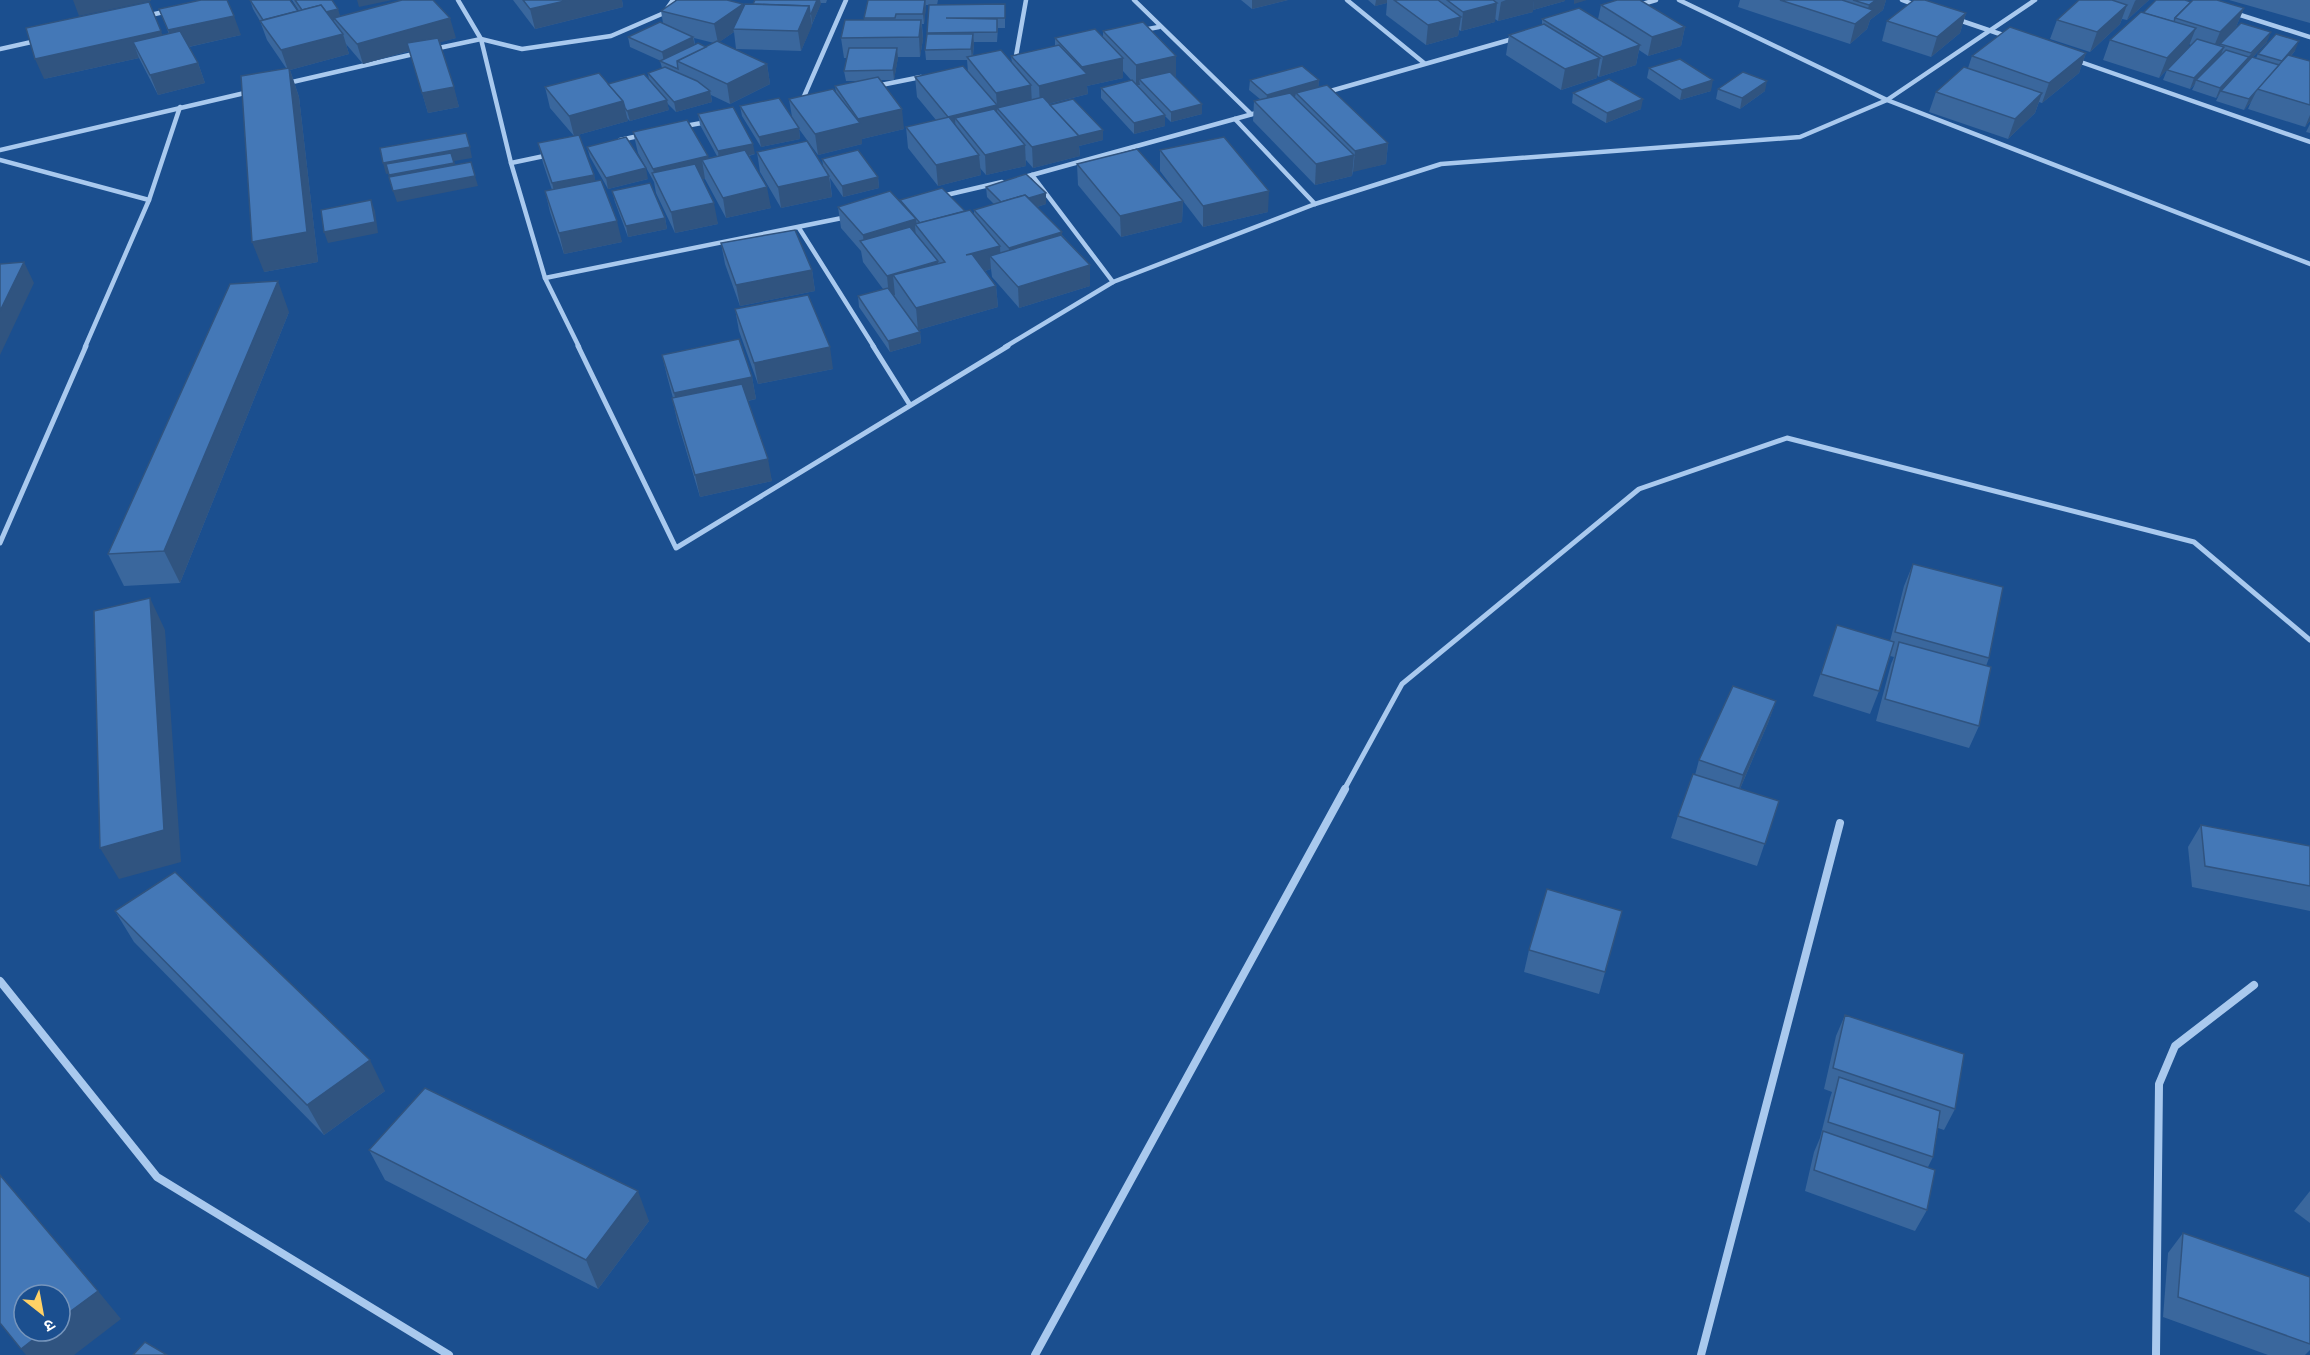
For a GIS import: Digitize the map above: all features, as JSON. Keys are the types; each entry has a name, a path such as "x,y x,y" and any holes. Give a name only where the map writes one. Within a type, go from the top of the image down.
{"street":[{"path":"458,0 481,39 511,163 545,278 676,548 1113,282 1315,204 1441,164 1800,137 1887,100 2035,0"},
{"path":"285,84 481,39 522,49 611,36 664,13 674,0"},
{"path":"802,102 846,0"},
{"path":"1017,56 1026,0"},
{"path":"1134,0 1159,27 1251,114"},
{"path":"1347,0 1424,63"},
{"path":"1633,6 1656,0"},
{"path":"1679,0 1887,100 2310,264"},
{"path":"1902,0 1924,8"},
{"path":"136,18 170,10"},
{"path":"2225,10 2310,37"},
{"path":"1945,15 2010,38"},
{"path":"1137,31 1159,27"},
{"path":"1318,94 1517,38"},
{"path":"0,49 45,39"},
{"path":"1005,59 1028,54"},
{"path":"2066,57 2310,142"},
{"path":"870,88 926,76"},
{"path":"0,150 250,92"},
{"path":"790,104 813,100"},
{"path":"0,543 148,200 180,107"},
{"path":"940,196 1032,175 1262,111"},
{"path":"1235,119 1315,204"},
{"path":"674,129 709,121"},
{"path":"616,141 651,134"},
{"path":"511,163 558,153"},
{"path":"0,160 148,200"},
{"path":"1032,175 1113,282"},
{"path":"545,278 849,216"},
{"path":"799,228 910,405"},
{"path":"1035,1355 1402,684 1639,489 1787,438 2194,542 2310,640"},
{"path":"1701,1355 1840,823"},
{"path":"0,981 157,1177 449,1355"},
{"path":"2156,1355 2159,1084 2175,1046 2254,985"}],"building":[{"path":"201,0 227,0 234,16 168,30 159,9"},
{"path":"250,0 290,0 298,11 263,20"},
{"path":"295,0 332,0 338,9 326,12 321,5 302,10"},
{"path":"402,0 433,0 450,18 357,44 334,18"},
{"path":"523,0 569,0 530,9"},
{"path":"677,0 727,0 743,4 714,24 661,11"},
{"path":"755,0 817,0 810,14 809,6 753,4"},
{"path":"868,0 925,0 923,14 896,14 895,18 864,18"},
{"path":"1394,0 1438,0 1461,17 1428,25"},
{"path":"1447,0 1493,0 1497,3 1463,12"},
{"path":"1617,0 1640,0 1685,27 1652,37 1601,5"},
{"path":"1780,0 1842,0 1873,10 1855,24"},
{"path":"1853,0 1876,0 1869,5"},
{"path":"1914,0 1925,0 1966,13 1937,37 1887,21"},
{"path":"2079,0 2112,0 2127,5 2097,32 2057,20"},
{"path":"2156,0 2191,2 2175,18 2174,22 2143,13"},
{"path":"2193,0 2217,0 2244,8 2220,32 2175,18"},
{"path":"149,2 161,31 35,59 26,28"},
{"path":"745,4 809,6 798,31 733,29"},
{"path":"1005,4 1005,18 946,18 997,19 997,32 927,33 929,5"},
{"path":"321,5 343,34 281,50 260,21"},
{"path":"1579,8 1640,45 1603,57 1542,19"},
{"path":"2141,12 2196,28 2167,58 2110,40"},
{"path":"845,20 921,20 919,37 841,38"},
{"path":"660,22 693,37 662,52 628,37"},
{"path":"1143,22 1176,56 1136,65 1103,31"},
{"path":"2241,23 2271,32 2251,53 2220,44"},
{"path":"1544,24 1600,58 1565,69 1509,35"},
{"path":"2010,27 2086,53 2049,83 1972,56"},
{"path":"1095,29 1123,58 1082,67 1055,38"},
{"path":"180,31 198,63 150,75 133,42"},
{"path":"927,34 973,34 971,49 925,50"},
{"path":"2276,34 2299,41 2282,61 2258,54"},
{"path":"438,38 454,87 422,93 407,43"},
{"path":"2197,39 2224,47 2194,78 2167,70"},
{"path":"717,41 767,64 727,84 677,61"},
{"path":"698,43 706,47 677,61 678,69 660,61"},
{"path":"1059,45 1087,74 1039,86 1011,56"},
{"path":"849,48 897,48 893,70 844,71"},
{"path":"1001,50 1031,85 996,93 967,57"},
{"path":"2226,50 2249,57 2220,88 2196,80"},
{"path":"2288,55 2310,61 2310,105 2257,89"},
{"path":"2252,57 2279,65 2249,99 2221,91"},
{"path":"1680,59 1713,80 1682,90 1649,68"},
{"path":"963,66 997,105 948,117 915,77"},
{"path":"1302,66 1319,80 1267,95 1250,80"},
{"path":"665,67 697,81 710,91 674,102 648,73"},
{"path":"1964,67 2042,93 2015,119 1936,92"},
{"path":"289,68 307,232 252,242 241,76"},
{"path":"1170,72 1202,104 1171,112 1139,79"},
{"path":"1743,72 1767,81 1742,98 1718,89"},
{"path":"599,73 623,101 569,116 545,87"},
{"path":"644,74 667,100 627,111 623,101 608,84"},
{"path":"878,77 902,109 858,119 835,86"},
{"path":"1609,79 1643,99 1607,113 1573,93"},
{"path":"1132,80 1165,115 1134,123 1101,88"},
{"path":"1327,85 1388,143 1355,151 1296,93"},
{"path":"833,89 860,123 815,134 789,99"},
{"path":"1290,93 1354,155 1316,164 1254,101"},
{"path":"1043,97 1079,136 1032,147 997,108"},
{"path":"779,98 799,128 759,137 740,106"},
{"path":"1073,99 1103,130 1079,136 1050,105"},
{"path":"733,107 753,144 718,151 698,114"},
{"path":"994,109 1025,145 985,155 955,118"},
{"path":"949,117 979,155 936,165 906,127"},
{"path":"687,120 708,156 653,169 633,132"},
{"path":"466,133 470,147 383,163 380,148"},
{"path":"579,135 594,175 552,183 538,143"},
{"path":"626,137 646,168 606,178 587,147"},
{"path":"1224,137 1269,191 1203,206 1160,150"},
{"path":"807,141 829,176 778,187 757,152"},
{"path":"1137,149 1183,201 1120,216 1077,164"},
{"path":"745,150 767,187 723,198 702,160"},
{"path":"858,150 878,177 842,186 822,159"},
{"path":"451,153 454,163 389,175 386,164"},
{"path":"471,162 475,176 393,191 389,177"},
{"path":"695,164 714,203 671,212 652,173"},
{"path":"1026,174 1046,193 1029,198 1025,195 1001,202 986,187"},
{"path":"601,180 617,221 559,233 545,191"},
{"path":"650,183 665,218 626,226 612,191"},
{"path":"942,188 965,211 920,223 900,200"},
{"path":"890,191 916,219 863,235 838,207"},
{"path":"1025,195 1062,232 1009,248 974,210"},
{"path":"371,200 375,222 324,232 321,210"},
{"path":"970,210 1000,246 966,255 972,254 996,286 916,308 893,275 945,262 915,224"},
{"path":"910,227 938,261 887,276 860,241"},
{"path":"795,230 812,270 736,285 721,243"},
{"path":"1061,235 1090,265 1018,287 990,256"},
{"path":"24,262 0,311 0,264"},
{"path":"278,281 164,551 108,554 230,284"},
{"path":"888,288 920,332 888,341 858,296"},
{"path":"808,295 830,347 754,363 735,309"},
{"path":"739,339 752,377 674,393 662,355"},
{"path":"742,384 768,459 695,475 672,398"},
{"path":"1913,564 2003,587 1989,658 1895,632"},
{"path":"150,598 164,830 100,848 94,611"},
{"path":"1837,625 1894,642 1879,691 1821,674"},
{"path":"1899,642 1991,667 1979,726 1885,699"},
{"path":"1733,686 1776,701 1743,775 1699,760"},
{"path":"1693,774 1779,801 1765,844 1678,816"},
{"path":"2201,825 2310,846 2310,886 2205,866"},
{"path":"175,872 370,1060 307,1105 115,911"},
{"path":"1547,889 1622,911 1605,972 1529,950"},
{"path":"1845,1015 1964,1054 1955,1109 1833,1068"},
{"path":"1839,1077 1940,1111 1933,1157 1828,1122"},
{"path":"425,1088 638,1191 586,1260 369,1150"},
{"path":"1823,1131 1935,1170 1927,1210 1814,1170"},
{"path":"0,1175 98,1291 72,1310 72,1283 12,1283 12,1338 0,1323"},
{"path":"2183,1233 2310,1277 2310,1344 2178,1297"},
{"path":"145,1342 167,1355 133,1355"},
{"path":"16,1343 29,1343 21,1349"}]}
